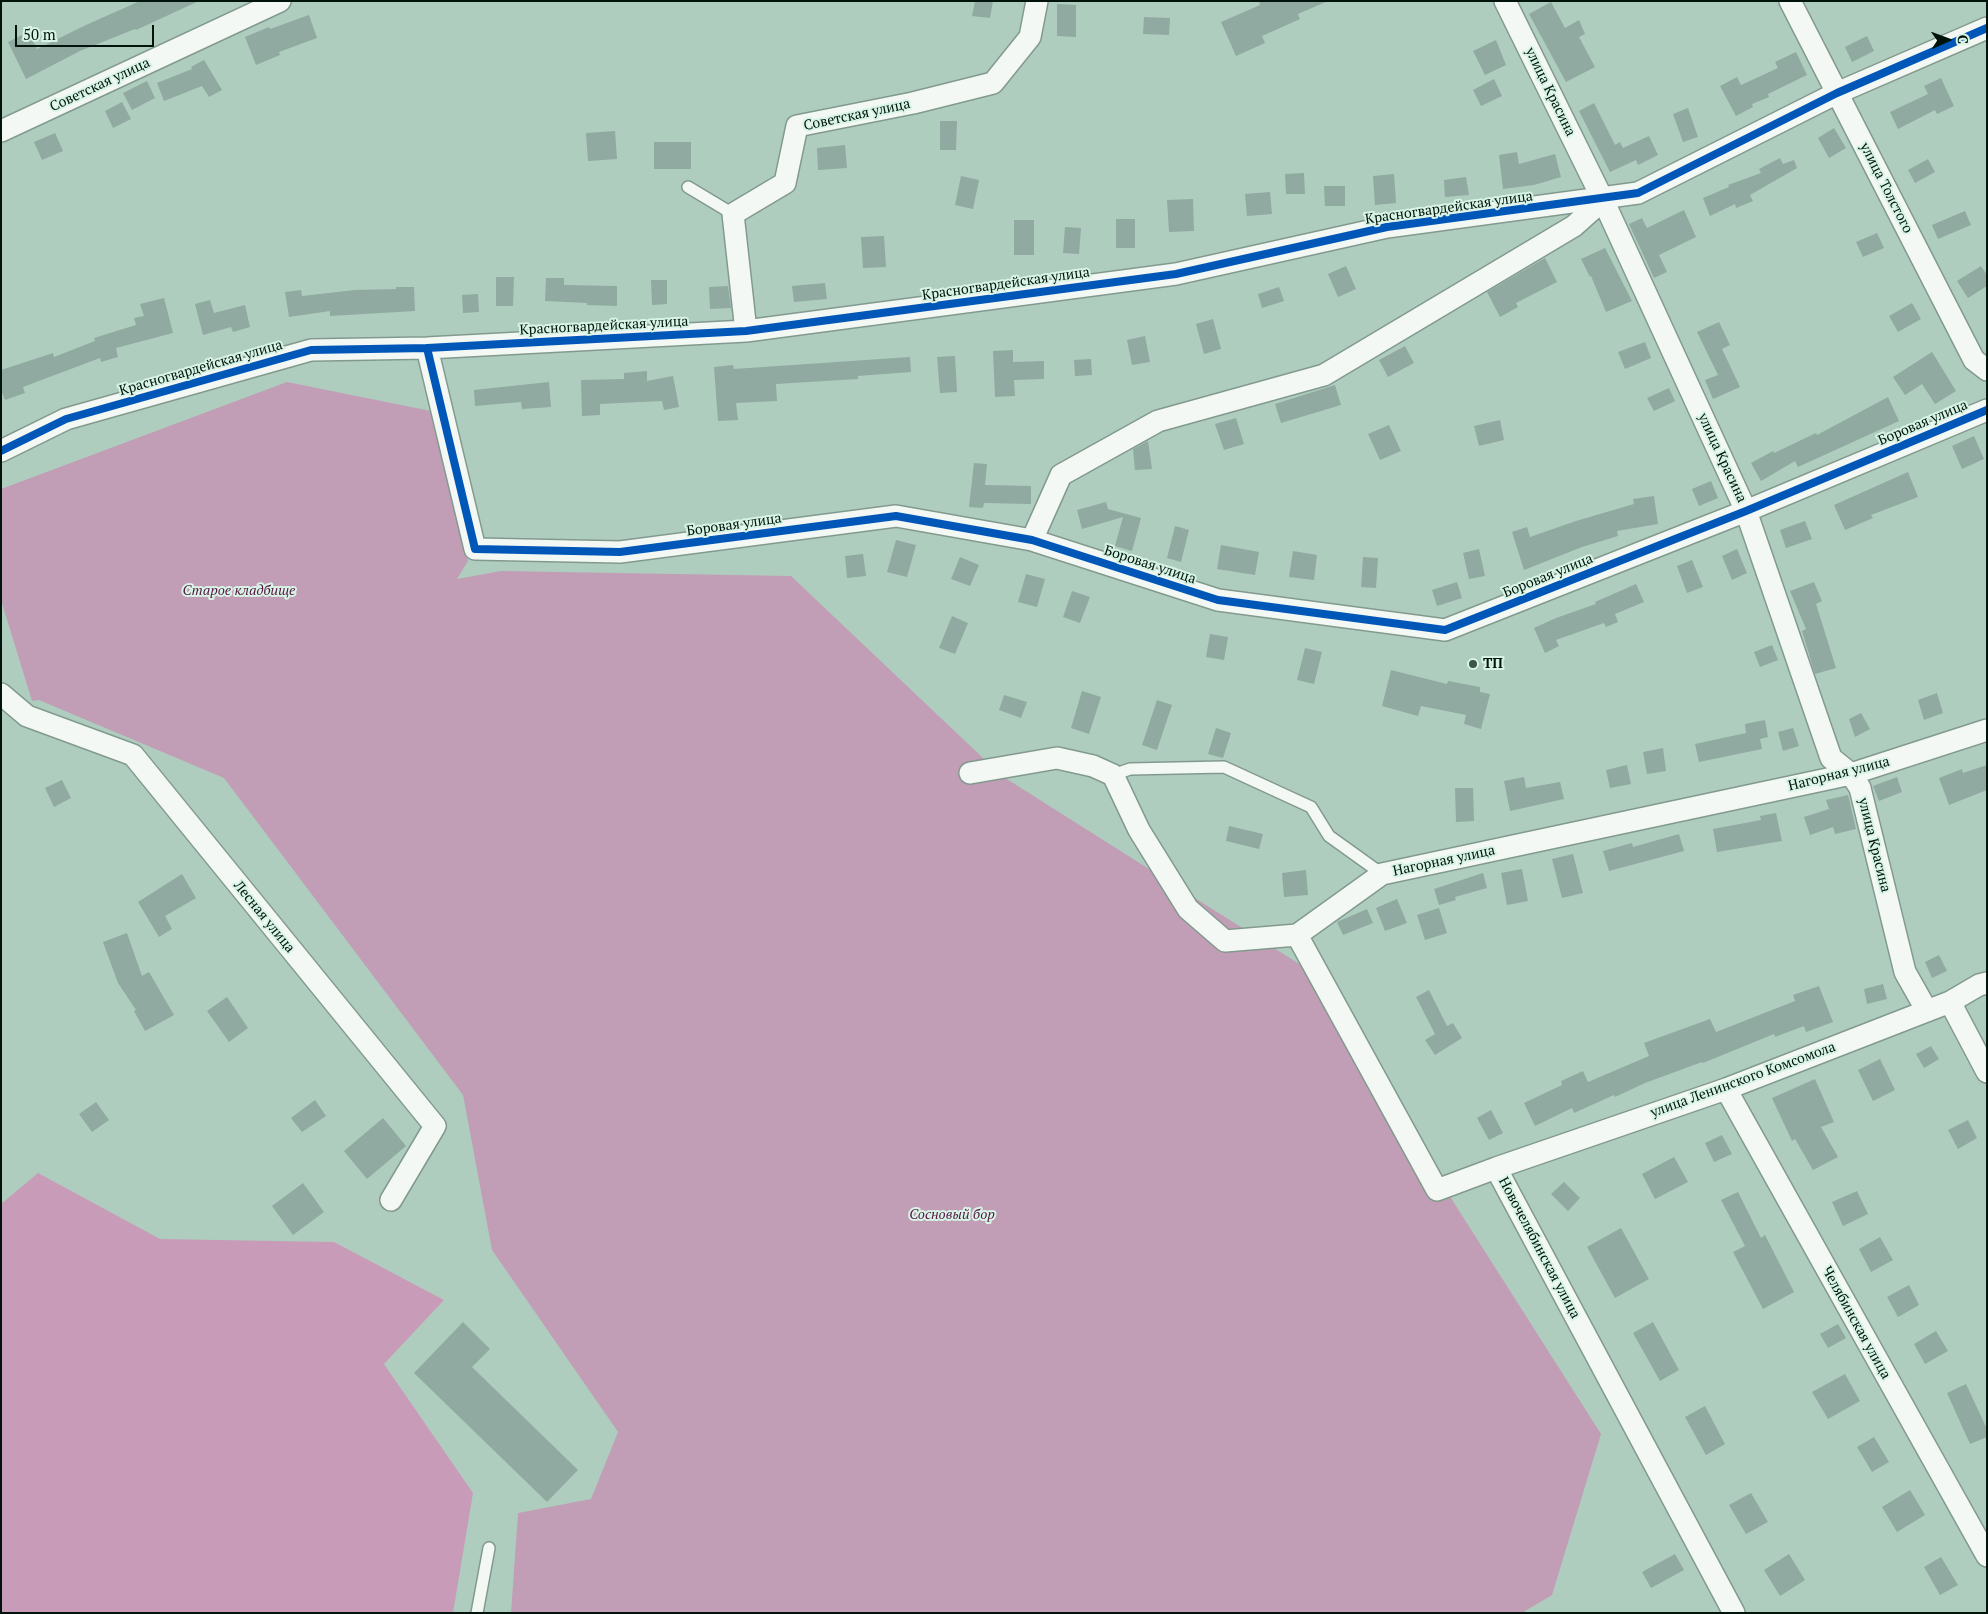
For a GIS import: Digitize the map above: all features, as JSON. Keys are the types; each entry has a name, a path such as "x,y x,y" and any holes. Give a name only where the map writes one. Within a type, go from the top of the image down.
{"street":[{"name":"Советская улица","path":"1,131 280,1"},
{"name":"Советская улица","path":"733,214 785,182 797,126 913,103 993,83 1030,37 1037,1"},
{"name":"улица Красина","path":"1505,1 1603,200 1746,511 1832,758 1851,774 1860,788 1906,972 1927,1011"},
{"name":"улица Толстого","path":"1790,1 1974,360 1987,370"},
{"name":"Красногвардейская улица","path":"1,451 66,419 311,350 427,348 746,330 1176,274 1387,227 1638,194 1837,93 1987,28"},
{"path":"1032,540 1061,476 1158,421 1324,375 1574,226 1603,200"},
{"path":"733,214 746,330"},
{"name":"Боровая улица","path":"427,348 475,549 620,552 896,516 1032,540 1218,600 1445,630 1746,511 1987,410"},
{"name":"Лесная улица","path":"1,694 27,716 133,755 435,1126 391,1200"},
{"name":"Нагорная улица","path":"1297,935 1382,874 1851,774 1987,730"},
{"path":"970,773 1057,758 1093,766 1112,775 1139,830 1188,909 1203,922 1225,941 1297,935"},
{"name":"Новочелябинская улица","path":"1297,935 1437,1190 1496,1168 1734,1613"},
{"name":"улица Ленинского Комсомола","path":"1496,1168 1726,1089 1950,1002 1979,985 1987,983"},
{"path":"1950,1002 1987,1072"},
{"name":"Челябинская улица","path":"1726,1089 1987,1556"}],"lane":[{"path":"688,187 733,214"},
{"path":"1112,775 1130,769 1224,767 1311,807 1329,836 1382,874"},
{"path":"477,1613 489,1548"}],"green space":[{"name":"Сосновый бор","path":"287,382 431,411 468,561 457,579 501,571 791,576 1002,776 1304,967 1601,1434 1552,1595 1522,1613 511,1613 518,1513 591,1499 618,1432 492,1250 463,1095 224,778 39,700 32,701 1,600 1,489"}],"shaded area":[{"path":"38,1173 160,1239 334,1242 444,1300 384,1364 473,1493 453,1613 1,1613 1,1204"}],"building":[{"path":"140,1 199,1 136,30 80,51 26,79 8,42 28,32 37,49"},
{"path":"975,1 993,1 990,18 972,16"},
{"path":"1259,1 1328,1 1298,14 1300,19 1262,36 1265,43 1236,56 1221,22 1260,5"},
{"path":"1551,2 1565,28 1579,20 1585,34 1579,37 1595,67 1566,82 1529,14"},
{"path":"1057,4 1076,5 1076,37 1057,36"},
{"path":"309,15 317,38 279,52 280,55 256,65 245,37 269,27 270,29"},
{"path":"1144,17 1170,18 1169,35 1143,34"},
{"path":"1867,36 1874,51 1852,62 1845,47"},
{"path":"1496,40 1506,65 1485,75 1473,51"},
{"path":"1796,52 1807,75 1768,94 1769,97 1752,104 1753,107 1736,116 1720,86 1737,77 1741,85 1778,68 1775,62"},
{"path":"204,60 222,90 209,97 202,86 164,101 157,83 192,69 191,67"},
{"path":"1941,78 1954,106 1937,114 1935,110 1898,129 1890,112 1928,94 1924,86"},
{"path":"1494,79 1502,96 1481,106 1473,90"},
{"path":"147,81 155,98 132,110 123,93"},
{"path":"122,102 131,119 113,128 105,111"},
{"path":"1594,103 1615,145 1620,142 1623,148 1649,136 1658,155 1638,165 1636,160 1610,172 1579,111"},
{"path":"1688,108 1698,137 1683,142 1673,114"},
{"path":"940,121 957,121 956,150 940,150"},
{"path":"1834,128 1846,148 1829,158 1818,138"},
{"path":"615,131 617,159 588,161 586,133"},
{"path":"55,133 63,151 42,160 34,142"},
{"path":"654,142 691,142 691,169 654,169"},
{"path":"845,145 847,168 818,170 817,148"},
{"path":"1517,152 1519,164 1555,154 1561,177 1534,185 1503,189 1499,155"},
{"path":"1780,158 1783,164 1794,160 1797,168 1750,195 1753,201 1736,208 1735,204 1710,216 1703,198 1729,187 1728,185 1761,173 1759,169"},
{"path":"1928,159 1935,172 1915,183 1908,170"},
{"path":"1304,173 1305,194 1286,194 1285,174"},
{"path":"1394,174 1396,203 1375,205 1373,176"},
{"path":"961,176 979,180 973,209 955,205"},
{"path":"1466,177 1469,195 1445,197 1444,180"},
{"path":"1324,186 1345,186 1345,206 1325,206"},
{"path":"1270,192 1272,214 1247,216 1245,194"},
{"path":"1193,199 1194,231 1169,232 1167,200"},
{"path":"1684,210 1696,237 1659,255 1667,272 1654,278 1629,224 1642,218 1647,228"},
{"path":"1965,211 1971,225 1938,239 1932,225"},
{"path":"1116,219 1135,219 1135,248 1116,248"},
{"path":"1014,220 1034,220 1034,255 1014,255"},
{"path":"1065,227 1081,228 1079,254 1063,253"},
{"path":"1877,233 1884,248 1863,257 1856,242"},
{"path":"884,236 886,267 863,268 861,237"},
{"path":"1605,248 1632,301 1606,312 1591,276 1581,259"},
{"path":"1545,258 1557,282 1516,303 1518,307 1500,317 1487,292"},
{"path":"1346,266 1356,289 1338,297 1328,274"},
{"path":"1981,266 1987,275 1987,286 1968,298 1957,281"},
{"path":"496,277 514,277 513,306 496,306"},
{"path":"546,278 564,278 564,285 617,286 617,306 545,301"},
{"path":"651,280 667,280 667,304 652,305"},
{"path":"825,283 827,299 794,302 792,286"},
{"path":"728,286 731,308 710,309 709,287"},
{"path":"396,287 414,287 415,311 330,316 330,311 289,317 285,292 301,290 302,296 355,290 396,289"},
{"path":"1279,287 1284,301 1262,308 1258,294"},
{"path":"478,294 479,312 463,313 462,295"},
{"path":"164,298 173,333 116,348 118,357 101,362 100,358 23,387 25,393 5,400 1,390 1,370 53,353 54,357 95,341 94,338 136,325 134,318 144,316 140,304"},
{"path":"210,300 214,313 245,305 250,327 233,332 231,327 203,335 195,304"},
{"path":"1912,303 1921,319 1898,332 1889,316"},
{"path":"1213,319 1221,349 1204,354 1196,324"},
{"path":"1719,322 1730,345 1722,349 1740,387 1713,399 1705,380 1718,375 1697,332"},
{"path":"1145,336 1150,362 1132,365 1127,340"},
{"path":"1645,342 1651,358 1625,369 1618,352"},
{"path":"1405,346 1414,363 1388,377 1379,360"},
{"path":"1013,350 1013,362 1044,361 1044,379 1014,380 1015,396 995,397 993,351"},
{"path":"1932,352 1956,391 1935,404 1922,384 1905,395 1893,377"},
{"path":"955,356 957,392 940,393 937,357"},
{"path":"910,357 911,372 858,376 858,379 776,384 777,401 736,403 738,420 718,421 714,367 733,365 734,369"},
{"path":"1091,359 1092,375 1075,376 1074,360"},
{"path":"647,371 647,381 673,376 679,407 664,410 662,401 600,404 600,415 582,416 581,380 624,379 624,373"},
{"path":"549,382 551,407 522,409 521,402 475,406 474,390"},
{"path":"1335,385 1341,405 1281,423 1275,404"},
{"path":"1669,388 1675,401 1654,411 1647,398"},
{"path":"1888,397 1899,421 1798,467 1795,461 1761,481 1751,463 1773,451 1774,453 1816,433 1817,435"},
{"path":"1236,418 1244,444 1224,450 1215,424"},
{"path":"1500,420 1504,440 1479,446 1474,426"},
{"path":"1389,425 1401,451 1380,460 1368,434"},
{"path":"1974,436 1984,459 1962,469 1952,446"},
{"path":"1148,441 1152,469 1135,470 1133,449"},
{"path":"974,463 987,464 985,485 1031,486 1031,504 984,503 983,508 969,507"},
{"path":"1908,472 1918,497 1871,515 1873,518 1845,530 1834,505"},
{"path":"1711,481 1718,498 1699,506 1692,489"},
{"path":"1654,496 1658,524 1617,531 1618,536 1582,547 1524,570 1512,532 1527,527 1530,537 1634,504 1633,499"},
{"path":"1106,502 1108,509 1141,518 1132,551 1115,546 1123,517 1082,529 1077,510"},
{"path":"1805,521 1812,539 1786,548 1780,530"},
{"path":"1175,526 1189,530 1181,562 1167,558"},
{"path":"896,540 916,545 907,577 887,572"},
{"path":"1221,545 1259,552 1255,575 1217,569"},
{"path":"1479,549 1485,576 1469,579 1463,553"},
{"path":"1737,549 1747,573 1732,580 1722,556"},
{"path":"1293,551 1317,555 1314,580 1289,577"},
{"path":"863,554 866,576 847,578 845,556"},
{"path":"960,557 979,565 970,586 951,579"},
{"path":"1363,557 1378,558 1376,588 1361,587"},
{"path":"1692,560 1703,587 1687,593 1677,566"},
{"path":"1026,574 1045,579 1037,607 1018,602"},
{"path":"1457,582 1462,598 1437,606 1432,590"},
{"path":"1814,582 1822,601 1816,604 1836,668 1815,674 1802,631 1806,629 1790,591"},
{"path":"1636,584 1644,602 1615,614 1618,622 1606,627 1604,623 1556,640 1559,646 1545,653 1534,628 1596,604 1595,602"},
{"path":"1072,591 1090,597 1080,623 1063,617"},
{"path":"952,616 968,623 955,654 939,648"},
{"path":"1210,634 1228,637 1224,660 1206,657"},
{"path":"1772,645 1778,660 1760,667 1754,652"},
{"path":"1305,648 1322,652 1314,684 1297,680"},
{"path":"1391,670 1447,684 1448,681 1480,687 1480,692 1490,694 1481,729 1464,724 1466,715 1421,706 1418,716 1382,706"},
{"path":"1082,691 1101,697 1089,734 1071,728"},
{"path":"1937,693 1943,713 1924,720 1918,700"},
{"path":"1004,695 1027,702 1021,718 999,710"},
{"path":"1157,700 1172,705 1157,750 1142,745"},
{"path":"1861,713 1870,729 1855,737 1849,719"},
{"path":"1765,720 1768,737 1760,739 1762,749 1699,762 1695,744 1746,733 1745,724"},
{"path":"1216,728 1231,733 1223,758 1208,754"},
{"path":"1793,728 1799,746 1783,751 1778,732"},
{"path":"1663,748 1666,771 1647,774 1643,752"},
{"path":"1627,765 1631,784 1610,788 1606,770"},
{"path":"1987,765 1987,790 1949,805 1939,778 1962,769 1963,773"},
{"path":"1524,777 1526,788 1560,782 1564,799 1510,811 1504,781"},
{"path":"1897,777 1902,792 1879,801 1873,786"},
{"path":"62,780 71,798 54,807 45,788"},
{"path":"1455,788 1473,788 1474,821 1456,822"},
{"path":"1848,795 1856,829 1835,834 1833,827 1810,835 1804,817 1829,809 1826,800"},
{"path":"1776,813 1782,841 1717,852 1713,829 1761,820 1760,816"},
{"path":"1229,826 1263,834 1259,849 1226,841"},
{"path":"1679,834 1684,851 1609,871 1603,851 1632,843 1633,847"},
{"path":"1573,854 1583,893 1562,898 1552,859"},
{"path":"1522,869 1528,901 1507,905 1501,873"},
{"path":"1306,870 1308,895 1284,897 1282,873"},
{"path":"1483,873 1487,888 1455,897 1456,900 1439,905 1434,889"},
{"path":"182,874 196,898 165,916 172,929 159,937 138,902"},
{"path":"1397,899 1407,923 1385,931 1376,908"},
{"path":"1439,908 1447,933 1425,940 1417,915"},
{"path":"1367,909 1373,923 1343,935 1337,922"},
{"path":"127,933 142,976 149,972 174,1015 145,1031 134,1011 136,1010 118,983 103,942"},
{"path":"1939,955 1947,971 1932,978 1925,962"},
{"path":"1883,984 1887,999 1867,1004 1864,989"},
{"path":"1819,986 1833,1022 1806,1032 1804,1026 1775,1037 1774,1034 1703,1063 1645,1083 1615,1097 1614,1095 1574,1113 1572,1108 1535,1126 1524,1103 1562,1085 1561,1081 1583,1071 1588,1082 1649,1056 1644,1043 1710,1019 1716,1032 1795,1001 1793,995"},
{"path":"1429,990 1447,1026 1453,1023 1462,1038 1435,1055 1425,1040 1435,1034 1416,997"},
{"path":"227,997 248,1028 229,1042 207,1011"},
{"path":"1931,1046 1939,1059 1924,1068 1916,1054"},
{"path":"1880,1059 1895,1090 1873,1101 1858,1070"},
{"path":"1815,1079 1834,1122 1821,1127 1838,1157 1813,1170 1795,1139 1792,1141 1772,1098"},
{"path":"315,1100 326,1116 302,1132 291,1118"},
{"path":"96,1102 109,1120 92,1132 79,1114"},
{"path":"1491,1110 1503,1133 1489,1140 1477,1118"},
{"path":"383,1118 406,1146 367,1179 344,1151"},
{"path":"1968,1120 1977,1138 1958,1149 1948,1130"},
{"path":"1722,1135 1732,1154 1714,1162 1705,1143"},
{"path":"1674,1157 1688,1182 1655,1199 1642,1174"},
{"path":"1564,1182 1580,1198 1568,1211 1551,1194"},
{"path":"303,1183 324,1212 293,1235 272,1206"},
{"path":"1857,1191 1868,1214 1843,1226 1832,1202"},
{"path":"1738,1192 1761,1238 1765,1235 1794,1292 1763,1309 1733,1252 1745,1246 1721,1200"},
{"path":"1621,1228 1649,1279 1615,1298 1587,1247"},
{"path":"1880,1237 1893,1260 1871,1272 1859,1249"},
{"path":"1909,1285 1919,1305 1898,1317 1887,1297"},
{"path":"463,1322 490,1349 472,1367 578,1470 547,1502 414,1373"},
{"path":"1653,1322 1679,1370 1660,1381 1633,1333"},
{"path":"1838,1324 1846,1338 1828,1348 1820,1334"},
{"path":"1936,1331 1948,1351 1925,1364 1914,1344"},
{"path":"1845,1374 1860,1401 1828,1419 1812,1392"},
{"path":"1966,1384 1987,1429 1987,1437 1970,1444 1947,1393"},
{"path":"1705,1406 1725,1444 1706,1455 1685,1417"},
{"path":"1874,1437 1889,1462 1872,1472 1857,1447"},
{"path":"1910,1490 1925,1515 1897,1532 1882,1507"},
{"path":"1751,1493 1768,1522 1746,1534 1729,1505"},
{"path":"1675,1554 1684,1570 1651,1588 1642,1572"},
{"path":"1789,1554 1805,1580 1780,1596 1764,1570"},
{"path":"1941,1557 1958,1585 1940,1595 1924,1567"}],"cycle path":[{"path":"1,451 66,419 311,350 427,348 746,331 1176,274 1387,227 1638,193 1837,93 1987,28"},
{"path":"427,348 475,549 620,552 896,516 1032,540 1218,600 1445,630 1746,511 1987,410"}],"place":[{"name":"ТП","path":"1473,664"}],"park label":[{"name":"Старое кладбище","path":"239,591"}]}
